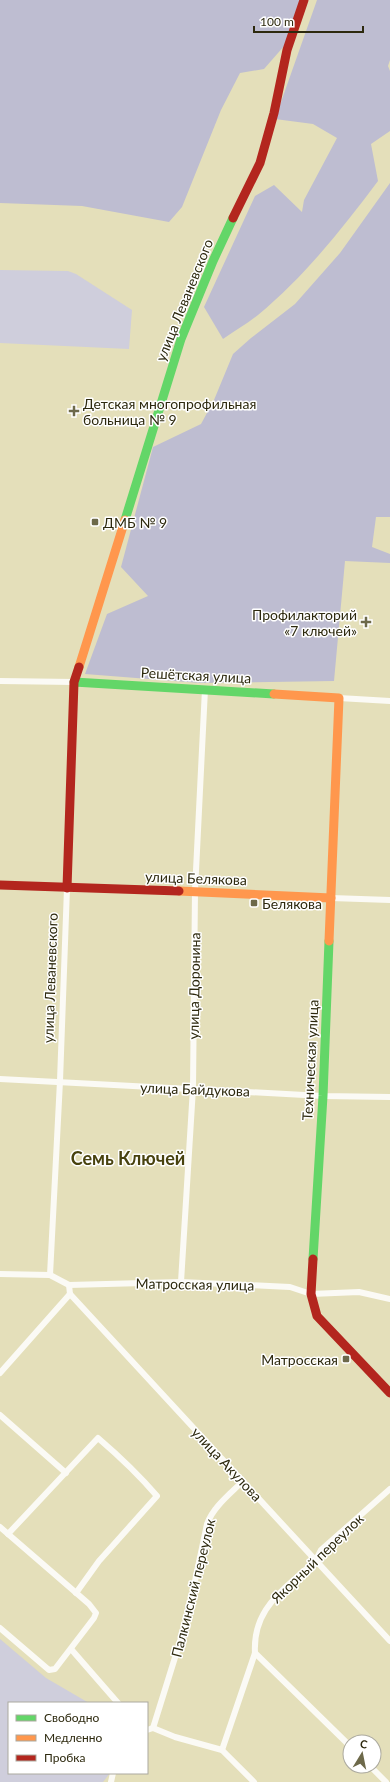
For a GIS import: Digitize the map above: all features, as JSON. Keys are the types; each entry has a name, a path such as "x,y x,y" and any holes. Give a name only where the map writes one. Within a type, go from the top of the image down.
{"street":[{"name":"улица Леваневского","path":"50,1275 60,1081 74,682 181,339 213,261 260,163 274,112 287,50 304,0"},
{"name":"Решётская улица","path":"0,681 74,682 390,701"},
{"name":"улица Доронина","path":"181,1282 193,1088 195,891 205,689"},
{"name":"Техническая улица","path":"339,698 323,1096 311,1294 317,1316 390,1393"},
{"name":"улица Белякова","path":"0,885 195,891 390,900"},
{"name":"улица Байдукова","path":"0,1079 323,1096 390,1097"},
{"name":"Матросская улица","path":"0,1274 50,1275 69,1285 181,1282 290,1287 311,1294 359,1292 390,1299"},
{"path":"0,1373 70,1294 69,1285"},
{"name":"улица Акулова","path":"70,1294 390,1641"},
{"path":"0,1414 66,1473"},
{"path":"8,1534 98,1438 135,1470 157,1496 99,1560 76,1593"},
{"name":"Палкинский переулок","path":"150,1729 187,1620 207,1524 210,1516 215,1509 243,1482"},
{"name":"Якорный переулок","path":"222,1750 255,1653 255,1644 263,1613 284,1588 316,1561 321,1550 390,1489"},
{"path":"0,1527 89,1604 96,1613 55,1669 49,1670 0,1628"},
{"path":"71,1649 117,1702"},
{"path":"255,1653 342,1738"},
{"path":"150,1729 222,1750 254,1782"},
{"path":"378,1774 386,1782"}],"shaded area":[{"path":"0,0 300,0 285,45 264,69 240,73 221,110 182,207 169,222 82,206 0,203"},
{"path":"317,0 390,0 390,60 388,66 390,71 390,131 371,144 378,181 337,234 292,284 258,315 223,339 204,307 255,196 274,185 302,212 304,200 337,138 313,124 275,119"},
{"path":"390,183 390,517 376,517 372,547 390,554 390,563 345,561 334,681 200,683 85,674 107,614 148,596 121,567 153,447 201,424 214,400 233,354 295,304 340,253"},
{"path":"0,270 68,271 76,274 132,310 129,349 0,343"},
{"path":"0,1639 46,1678 87,1702 8,1702 8,1774 109,1774 103,1782 0,1782"}],"traffic: fast":[{"path":"125,520 181,339 213,261 233,218"},
{"path":"74,682 274,694"},
{"path":"313,1259 323,1096 329,941"}],"traffic: slow":[{"path":"79,667 125,520"},
{"path":"274,694 339,698 329,941"},
{"path":"179,891 331,898"}],"traffic: jam":[{"path":"233,218 260,163 274,113 287,50 304,0"},
{"path":"67,888 74,682 79,667"},
{"path":"0,885 179,891"},
{"path":"313,1259 311,1294 317,1316 390,1393"}],"place":[{"name":"Детская многопрофильная больница № 9","path":"74,411"},
{"name":"ДМБ № 9","path":"95,522"},
{"name":"Профилакторий «7 ключей»","path":"366,622"},
{"name":"Белякова","path":"254,903"},
{"name":"Матросская","path":"346,1359"}],"district":[{"name":"Семь Ключей","path":"128,1158"}]}
